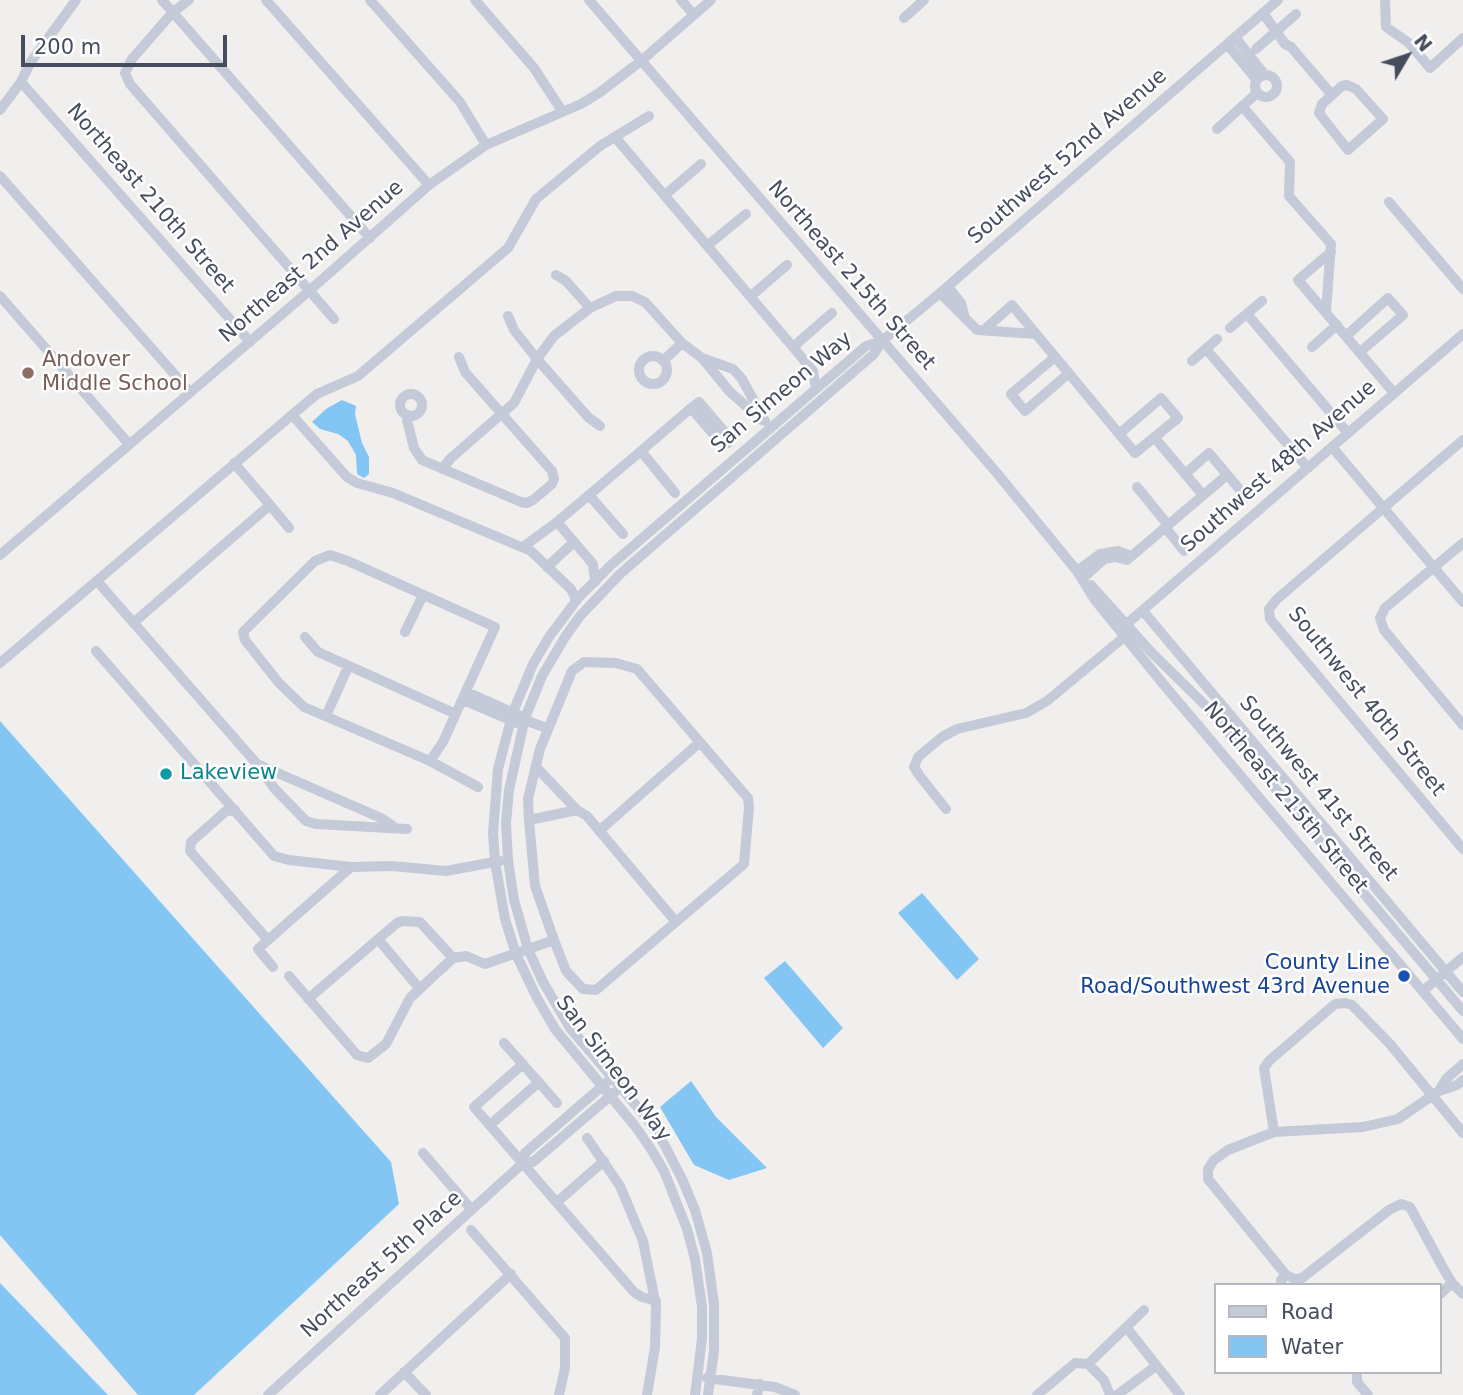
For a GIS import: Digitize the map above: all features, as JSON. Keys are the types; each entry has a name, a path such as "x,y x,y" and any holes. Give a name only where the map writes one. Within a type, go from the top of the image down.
{"street":[{"path":"0,110 76,0"},
{"path":"162,0 370,238"},
{"path":"189,0 173,12 132,59 125,73 130,84 334,319"},
{"path":"266,0 429,185"},
{"path":"370,0 460,102 486,145"},
{"path":"475,0 534,68 562,111"},
{"name":"Northeast 215th Street","path":"589,0 996,472 1080,574 1096,600 1205,705 1463,1011"},
{"path":"681,0 694,15"},
{"name":"Northeast 2nd Avenue","path":"0,555 429,185 486,145 581,104 599,93 641,61 711,0"},
{"path":"904,18 923,0"},
{"name":"Southwest 52nd Avenue","path":"882,341 1278,0"},
{"path":"1385,0 1386,27 1409,43 1430,68 1463,38"},
{"path":"1263,13 1277,31 1282,32 1291,42 1291,47 1332,95"},
{"path":"1256,49 1296,14"},
{"path":"1231,41 1261,77"},
{"path":"1261,77 1273,77 1277,89 1269,97 1261,97 1256,93 1254,84 1261,77"},
{"name":"Northeast 210th Street","path":"21,82 250,342"},
{"path":"1342,86 1353,86 1383,119 1348,150 1319,113 1322,104 1332,95 1342,86"},
{"path":"1217,129 1256,93"},
{"path":"1242,106 1290,162 1289,196 1331,244 1326,312"},
{"path":"0,663 317,394 358,376 508,248 536,199 600,146 649,116"},
{"path":"615,136 793,347 814,374 816,388"},
{"path":"665,195 701,164"},
{"path":"0,176 190,392"},
{"path":"1389,202 1463,289"},
{"path":"708,245 746,214"},
{"path":"1331,252 1298,280 1394,393"},
{"path":"751,296 787,265"},
{"path":"556,275 566,281 590,308"},
{"path":"944,290 961,303 964,314 977,330 1036,334"},
{"path":"0,296 129,444"},
{"path":"443,469 451,458 514,403 537,359 554,336 590,308 616,296 632,296 645,302 682,343 702,358 730,392 768,424"},
{"path":"1346,336 1388,298 1403,315 1360,352"},
{"path":"1230,328 1262,301"},
{"path":"984,330 1012,305 1055,356 1119,434 1135,453 1178,418 1161,398 1119,434"},
{"path":"793,347 832,313"},
{"path":"1247,314 1348,433"},
{"path":"508,316 514,330 537,359 588,417 600,426"},
{"path":"1312,347 1337,325"},
{"name":"Southwest 48th Avenue","path":"946,809 914,767 918,757 942,737 957,729 1026,713 1047,701 1126,630 1143,611 1463,334"},
{"path":"1192,361 1217,339"},
{"name":"San Simeon Way","path":"595,580 768,424 866,346 882,341"},
{"name":"San Simeon Way","path":"695,1395 702,1307 695,1259 687,1229 651,1149 555,1029 516,954 505,919 493,833 494,798 502,750 512,716 533,664 549,637 587,596 606,588 875,353 882,341"},
{"path":"663,361 682,343"},
{"path":"1206,348 1308,468"},
{"path":"1055,356 1011,394 1025,411 1069,373"},
{"path":"408,415 407,421 418,456 443,469 527,503 552,484 552,471 465,372 459,357"},
{"path":"702,358 733,369 779,437"},
{"path":"527,545 691,408"},
{"path":"292,415 347,477 527,545 571,589 587,596 595,580 593,564"},
{"path":"1154,437 1203,495"},
{"path":"1384,508 1463,440"},
{"path":"1332,447 1463,602"},
{"path":"641,451 675,493"},
{"path":"1185,474 1209,453 1246,497"},
{"path":"234,463 289,528"},
{"path":"1080,574 1100,554 1118,551 1131,556 1227,475"},
{"path":"1137,486 1184,551"},
{"path":"589,495 623,534"},
{"path":"133,623 270,505"},
{"name":"Southwest 40th Street","path":"1384,508 1277,599 1269,609 1270,620 1463,849"},
{"path":"557,522 593,564 607,568"},
{"path":"549,565 574,542"},
{"path":"1463,542 1385,608 1380,618 1384,630 1463,725"},
{"path":"430,761 443,742 495,627 330,555 315,561 243,632 244,640 304,707 430,761 478,787"},
{"path":"97,581 257,764 274,788 306,821 316,824 407,829"},
{"path":"405,632 423,595"},
{"name":"San Simeon Way","path":"587,596 542,676 526,722 509,790 506,824 514,900 528,949 543,982 570,1028 645,1116 664,1144 695,1210 707,1253 714,1304 712,1378 708,1395"},
{"name":"Southwest 41st Street","path":"1143,611 1463,992"},
{"name":"Northeast 215th Street","path":"1126,630 1164,685 1463,1039"},
{"path":"305,637 318,652 456,714"},
{"path":"96,651 274,856 351,867 391,866 446,871 508,860"},
{"path":"584,662 616,663 637,668 748,798 749,824 744,864 596,990 583,989 566,971 536,886 528,799 547,728 572,671 584,662"},
{"path":"326,716 348,667"},
{"path":"465,696 547,728"},
{"path":"599,831 699,743"},
{"path":"257,764 381,818 394,827"},
{"path":"1262,772 1272,764"},
{"path":"536,767 587,816 676,922"},
{"path":"235,810 226,811 191,842 190,851 268,940"},
{"path":"529,820 578,810"},
{"path":"273,967 258,948 351,867"},
{"path":"308,999 397,923 420,922 453,958"},
{"path":"377,939 419,988"},
{"path":"289,976 357,1055 368,1058 386,1044 410,998 453,958 466,956 485,964 554,940"},
{"path":"1423,991 1463,957"},
{"path":"1274,1132 1264,1068 1335,1003 1352,1005 1436,1094 1463,1133"},
{"path":"504,1043 557,1103"},
{"path":"523,1064 474,1107 634,1292 656,1301"},
{"path":"1461,1073 1446,1079 1436,1094 1398,1119 1363,1127 1274,1132 1228,1150 1214,1160 1208,1169 1208,1179 1284,1280 1302,1278 1389,1210 1401,1204 1410,1207 1452,1283 1463,1294"},
{"name":"Northeast 5th Place","path":"523,1163 525,1153 613,1078"},
{"path":"490,1125 539,1082"},
{"name":"Northeast 5th Place","path":"268,1395 523,1163 533,1162 621,1087"},
{"path":"587,1138 620,1186 643,1241 656,1301 655,1347 648,1395"},
{"path":"423,1153 471,1209"},
{"path":"556,1202 604,1161"},
{"path":"471,1230 565,1338 565,1368 559,1395"},
{"path":"380,1395 511,1274"},
{"path":"1442,1292 1452,1283"},
{"path":"1088,1364 1144,1310"},
{"path":"1126,1327 1180,1395"},
{"path":"1037,1395 1075,1363 1088,1364 1104,1380 1111,1395"},
{"path":"1117,1395 1156,1366"},
{"path":"404,1372 426,1395"},
{"path":"1356,1374 1357,1382 1368,1395"},
{"path":"698,1377 759,1390 775,1387 795,1395"}],"water":[{"path":"342,400 356,406 355,414 362,443 369,457 369,474 364,478 357,474 356,455 348,441 338,434 320,429 312,422 326,409"},
{"path":"0,721 391,1162 399,1204 194,1395 138,1395 0,1235"},
{"path":"922,893 979,959 957,980 898,913"},
{"path":"785,961 843,1028 823,1048 764,978"},
{"path":"691,1081 716,1117 767,1168 729,1180 694,1165 660,1107"},
{"path":"0,1283 108,1395 0,1395"}],"place":[{"name":"Andover Middle School","path":"28,373"},
{"name":"Lakeview","path":"166,774"},
{"name":"County Line Road/Southwest 43rd Avenue","path":"1404,976"}]}
